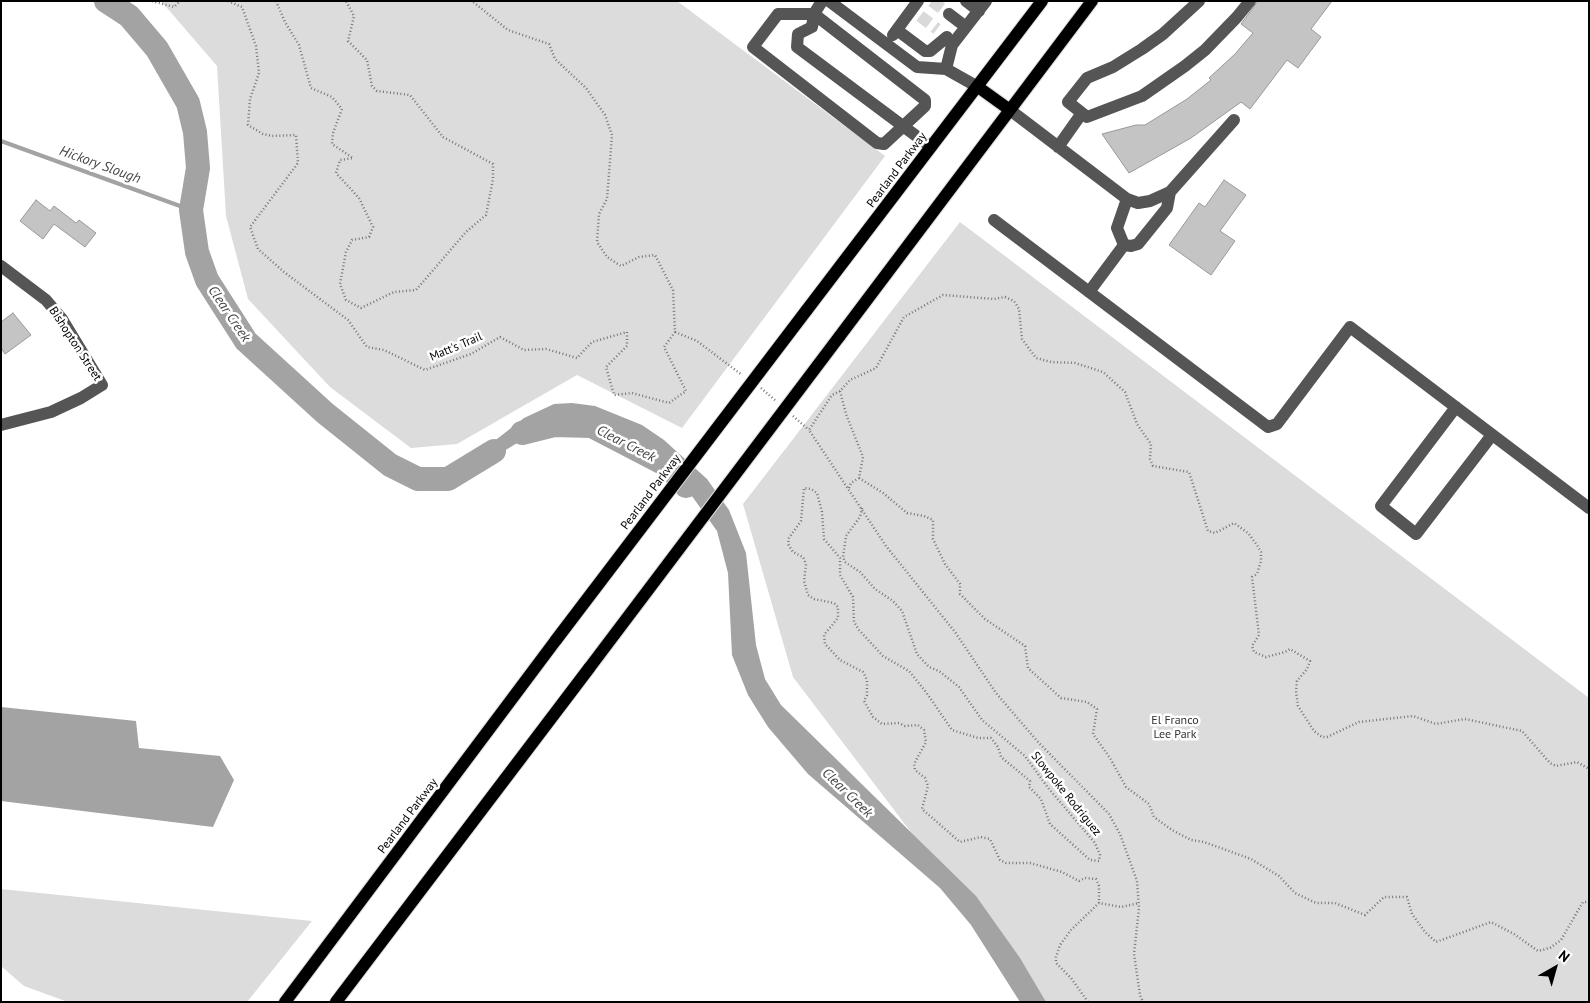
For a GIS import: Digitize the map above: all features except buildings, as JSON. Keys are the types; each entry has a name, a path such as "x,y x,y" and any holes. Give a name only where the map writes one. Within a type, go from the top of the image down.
{"main road":[{"name":"Pearland Parkway","path":"285,1002 556,640 1042,1"},
{"path":"336,1002 1092,1"},
{"path":"978,86 1010,110"}],"street":[{"path":"822,1 814,14 812,27 798,34 797,47 932,147"},
{"path":"829,1 917,67 946,69 978,86"},
{"path":"897,30 925,51 930,51 946,36 966,27 982,6 966,1"},
{"path":"1199,1 1163,34 1142,49 1113,67 1087,78 1068,102 1087,117 1142,96 1164,82 1205,50 1238,17 1250,1"},
{"path":"886,44 916,9"},
{"path":"778,14 814,14 925,100 925,106 884,144 877,143 753,47 778,14"},
{"path":"949,14 966,27"},
{"path":"946,36 946,69"},
{"path":"1010,110 1127,199 1138,203 1150,201 1170,192 1234,120"},
{"path":"1058,147 1082,113"},
{"path":"1124,245 1138,244 1167,208 1170,192"},
{"path":"1124,245 1117,228 1127,199"},
{"path":"994,220 1268,427 1277,424 1350,327 1589,508"},
{"path":"1089,292 1124,245"},
{"name":"Bishopton Street","path":"1,266 46,300 62,319 102,385 51,412 1,425"},
{"path":"1456,407 1380,506 1416,534 1492,434"}],"path":[{"path":"152,1 174,7 180,1"},
{"name":"Matt's Trail","path":"228,1 242,7 256,46 259,73 250,99 248,125 263,134 272,136 296,135 298,163 250,227 258,249 284,272 348,320 367,347 384,350 425,370 471,354 500,337 524,350 546,349 577,358 592,342 627,332 628,346 606,367 614,395 632,393 669,403 686,391 664,347 675,332 673,290 655,255 639,257 621,266 607,257 596,242 599,214 607,199 612,135 605,115 586,88 556,59 549,44 508,30 472,1"},
{"path":"276,1 285,22 300,45 311,88 332,97 342,109 333,133 332,144 353,158 340,160 336,173 359,198 373,228 369,236 352,240 346,252 340,284 346,300 361,308 394,292 416,290 466,232 486,215 493,179 493,164 443,137 410,95 377,91 372,86 367,60 348,41 354,16 346,1"},
{"path":"1143,1002 1134,954 1139,903 1136,877 1120,834 1109,814 1038,742 996,693 955,632 886,546 809,430 832,396 840,392 850,380 876,368 904,317 943,295 994,299 1005,297 1014,301 1018,309 1022,339 1036,358 1051,362 1075,362 1103,372 1125,392 1138,424 1151,444 1150,459 1153,466 1189,472 1208,531 1215,533 1234,524 1248,533 1261,552 1261,561 1257,574 1252,577 1259,635 1252,646 1254,652 1266,657 1286,652 1290,649 1310,661 1307,669 1297,681 1298,706 1314,731 1322,737 1328,737 1360,722 1412,716 1436,724 1466,719 1522,731 1550,764 1556,766 1576,762 1589,768"},
{"path":"840,392 846,414 863,457 859,478 851,483 849,488"},
{"path":"859,478 883,493 907,513 924,516 933,520 933,539 945,564 960,584 960,594 985,619 1025,646 1028,668 1061,698 1087,702 1097,710 1093,734 1110,758 1126,787 1149,804 1154,817 1172,830 1190,840 1204,842 1251,859 1279,876 1295,893 1316,903 1335,903 1365,916 1384,897 1407,897 1412,914 1425,932 1436,942 1491,922 1538,951 1550,948 1561,940 1583,902 1589,902"},
{"name":"Slowpoke Rodriguez","path":"862,508 860,517 846,536 843,557 845,562 860,572 875,590 893,601 902,611 917,654 929,667 959,687 982,720 1025,756 1049,789 1095,843 1100,855 1098,862 1090,860 1050,824 1041,799 1029,787 1030,781 1001,757 998,747 991,738 978,738 952,730 909,671 883,656 860,630 854,622 853,597 840,575 840,558 824,539 822,512 817,493 811,489 804,488 800,521 789,538 788,544 793,552 803,557 806,564 804,581 808,596 834,603 838,607 838,618 824,635 825,644 840,660 863,672 866,680 867,695 864,701 874,717 882,724 899,723 905,726 918,726 924,730 926,742 914,764 915,770 925,778 928,786 922,809 960,842 981,837 990,839 1000,860 1006,864 1030,863 1062,872 1079,881 1085,878 1096,879 1099,886 1099,903"},
{"path":"1088,1002 1071,978 1056,963 1057,952 1070,930 1099,903 1121,907 1139,903"}],"green space":[{"path":"161,1 677,1 885,156 682,428 577,375 457,444 411,448 330,387 248,299 226,216 217,66"},
{"name":"El Franco Lee Park","path":"960,222 1589,698 1589,1002 1028,1002 974,915 793,677 743,504"},
{"path":"1,889 312,921 247,1002 68,1002 24,986 1,966"}],"water":[{"path":"572,403 595,406 642,425 664,440 707,479 729,510 746,553 756,645 765,679 781,705 976,896 1020,958 1046,1002 1020,1002 971,925 940,888 808,774 768,727 748,695 732,655 728,573 717,531 689,492 658,457 638,441 610,427 590,420 564,419 532,434 466,474 466,463 524,418 554,404"},
{"path":"1,707 136,721 139,748 220,756 234,780 213,827 1,801"}],"waterway":[{"name":"Clear Creek","path":"106,1 129,16 157,49 188,103 195,132 198,168 191,210 197,252 207,280 246,341 325,413 390,465 418,479 448,479 494,451"},
{"name":"Hickory Slough","path":"1,141 191,210"},
{"name":"Clear Creek","path":"522,433 554,425 592,426 667,465 686,486"}],"tunnel":[{"path":"932,1 949,14"},
{"path":"920,16 937,29"}]}
